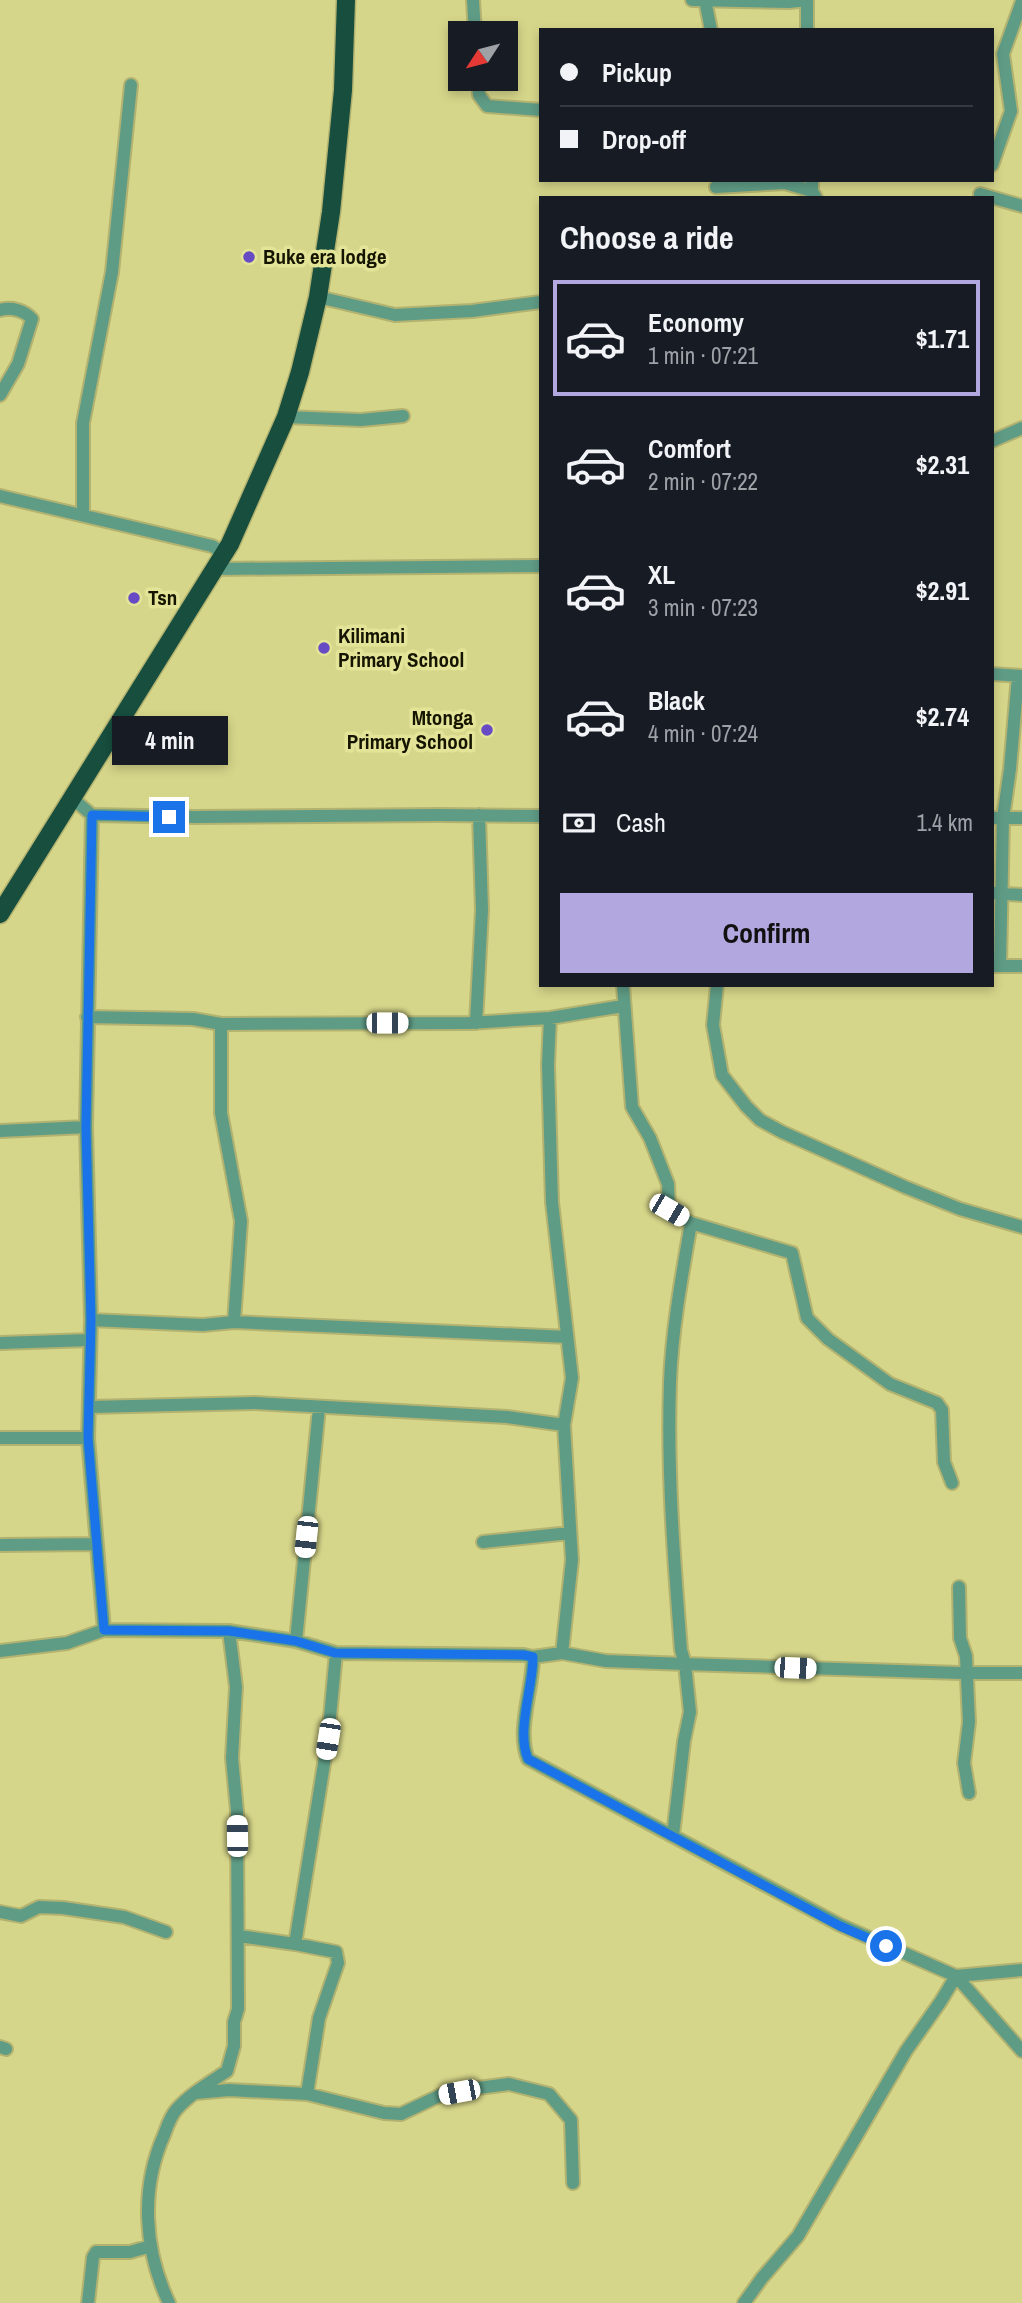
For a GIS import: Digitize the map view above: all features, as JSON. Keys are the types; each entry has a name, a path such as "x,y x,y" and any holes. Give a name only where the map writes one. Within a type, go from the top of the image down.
{"highway":[{"path":"0,914 220,561 286,417 318,298 331,212 343,90 345,0"}],"street":[{"path":"473,0 474,21"},
{"path":"710,28 701,0 807,0 807,28"},
{"path":"994,159 1011,111 1003,54 1022,1"},
{"path":"83,515 83,423 112,272 131,85"},
{"path":"479,91 487,106 539,110"},
{"path":"716,183 785,183 813,190"},
{"path":"994,199 1022,206"},
{"path":"318,298 395,315 472,312 539,302"},
{"path":"0,310 9,308 27,314 32,319 18,364 0,395"},
{"path":"286,417 361,420 403,416"},
{"path":"994,440 1022,428"},
{"path":"0,496 212,546 220,561 539,566"},
{"path":"994,674 1020,676 1010,769 998,818 996,966 1022,965"},
{"path":"73,799 92,815 539,816"},
{"path":"92,815 86,1127 91,1320 88,1438 104,1630"},
{"path":"476,1023 482,910 479,815"},
{"path":"998,818 1022,818"},
{"path":"996,893 1022,895"},
{"path":"624,987 623,1006 632,1107 650,1138 668,1184 669,1210 691,1223 792,1253 807,1318 828,1339 890,1384 937,1403 942,1410 944,1462 952,1483"},
{"path":"717,987 713,1025 722,1075 746,1107 760,1120 905,1187 960,1209 1022,1227"},
{"path":"87,1017 194,1019 220,1024 476,1023 550,1018 623,1006"},
{"path":"550,1018 548,1065 552,1202 572,1378 564,1425 572,1560 562,1653"},
{"path":"220,1024 221,1113 241,1221 234,1322"},
{"path":"0,1131 86,1127"},
{"path":"673,1835 690,1712 681,1650 671,1514 670,1381 681,1280 691,1223"},
{"path":"91,1320 203,1325 234,1322 567,1337"},
{"path":"0,1343 90,1340"},
{"path":"90,1407 255,1403 507,1417 564,1425"},
{"path":"296,1641 319,1408"},
{"path":"0,1438 88,1438"},
{"path":"482,1542 570,1533"},
{"path":"0,1545 96,1544"},
{"path":"960,1587 960,1638 966,1656 969,1722 964,1763 969,1793"},
{"path":"0,1651 67,1643 104,1630 229,1631 296,1641 335,1653 533,1657 562,1653 606,1661 967,1674 1022,1673"},
{"path":"169,2303 160,2284 151,2246 149,2190 153,2158 173,2113 194,2093 228,2071 238,2009 237,1811 232,1758 236,1687 229,1631"},
{"path":"295,1944 328,1739 335,1653"},
{"path":"533,1657 524,1749 528,1759 840,1926 956,1976 1022,2051"},
{"path":"0,1912 21,1916 39,1908 63,1908 124,1917 166,1932"},
{"path":"239,1936 336,1952 338,1963 319,2018 307,2094"},
{"path":"956,1976 1022,1970"},
{"path":"744,2303 762,2277 798,2236 906,2051 956,1976"},
{"path":"194,2093 229,2090 307,2094 384,2113 401,2114 441,2095 509,2084 549,2094 571,2120 573,2183"},
{"path":"88,2303 93,2257 96,2252 130,2252 151,2246"}],"place":[{"name":"Buke era lodge","path":"249,257"},
{"name":"Tsn","path":"134,598"},
{"name":"Kilimani Primary School","path":"324,648"},
{"name":"Mtonga Primary School","path":"487,730"}],"route":[{"path":"169,817 92,815 86,1127 91,1320 88,1438 104,1630 229,1631 296,1641 335,1653 533,1657 524,1749 528,1759 840,1926 886,1946"}]}
